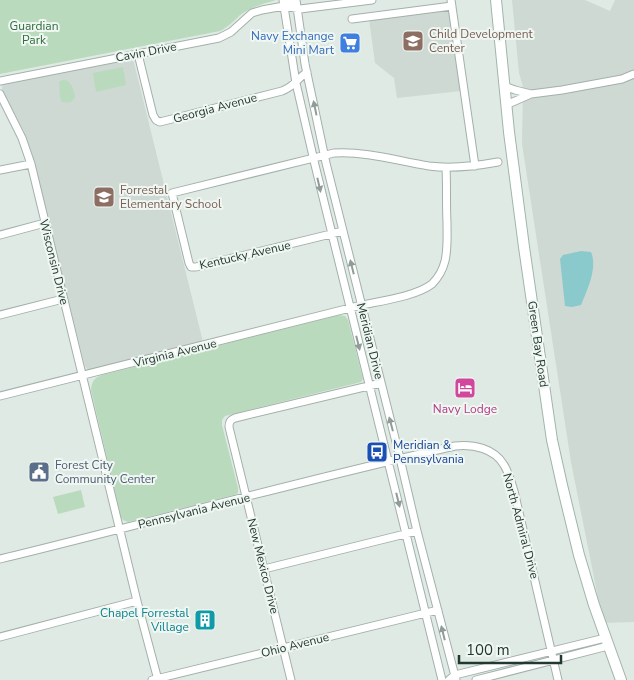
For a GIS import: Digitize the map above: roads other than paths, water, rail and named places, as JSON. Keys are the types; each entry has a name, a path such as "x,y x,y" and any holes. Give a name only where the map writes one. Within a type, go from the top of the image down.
{"main road":[{"name":"Green Bay Road","path":"496,0 509,132 552,440 575,539 592,599 621,680"}],"street":[{"name":"Cavin Drive","path":"0,81 220,38 231,32 252,13 294,0"},
{"name":"Meridian Drive","path":"294,0 324,155 438,610 453,678"},
{"name":"Cavin Drive","path":"284,3 297,9 372,0"},
{"name":"Meridian Drive","path":"284,3 296,83 313,158 442,680"},
{"path":"352,19 452,3 475,166"},
{"name":"Georgia Avenue","path":"138,54 154,115 156,120 160,122 282,91 290,88 300,76 307,72"},
{"path":"506,105 531,94 622,79 634,74"},
{"path":"504,86 531,94"},
{"name":"Wisconsin Drive","path":"0,94 4,109 22,138 31,164 120,530"},
{"path":"313,158 340,153 359,154 446,168 498,162"},
{"name":"Kentucky Avenue","path":"313,158 172,193 189,264 191,267 196,267 343,231"},
{"path":"0,170 31,164"},
{"name":"Virginia Avenue","path":"0,396 362,305 394,299 420,290 437,278 444,266 447,246 446,168"},
{"path":"0,235 45,224"},
{"path":"0,315 63,299"},
{"path":"369,386 381,383"},
{"name":"New Mexico Drive","path":"291,680 229,423 235,418 369,386"},
{"name":"North Admiral Drive","path":"388,461 468,444 483,448 503,462 514,491 558,680"},
{"name":"Pennsylvania Avenue","path":"0,559 388,461"},
{"path":"120,530 156,680"},
{"path":"264,569 417,532"},
{"path":"0,637 137,601"},
{"name":"Ohio Avenue","path":"156,680 438,610"},
{"path":"453,678 552,651 607,642"},
{"path":"476,680 554,661 607,642"}],"water":[{"path":"581,251 591,252 593,258 589,286 581,305 565,306 560,259 563,255"}],"place":[{"name":"Child Development Center","path":"413,41"},
{"name":"Navy Exchange Mini Mart","path":"350,43"},
{"name":"Forrestal Elementary School","path":"104,197"},
{"name":"Navy Lodge","path":"465,388"},
{"name":"Meridian & Pennsylvania","path":"377,452"},
{"name":"Forest City Community Center","path":"39,472"},
{"name":"Chapel Forrestal Village","path":"205,620"}],"park label":[{"name":"Guardian Park","path":"34,33"}]}
